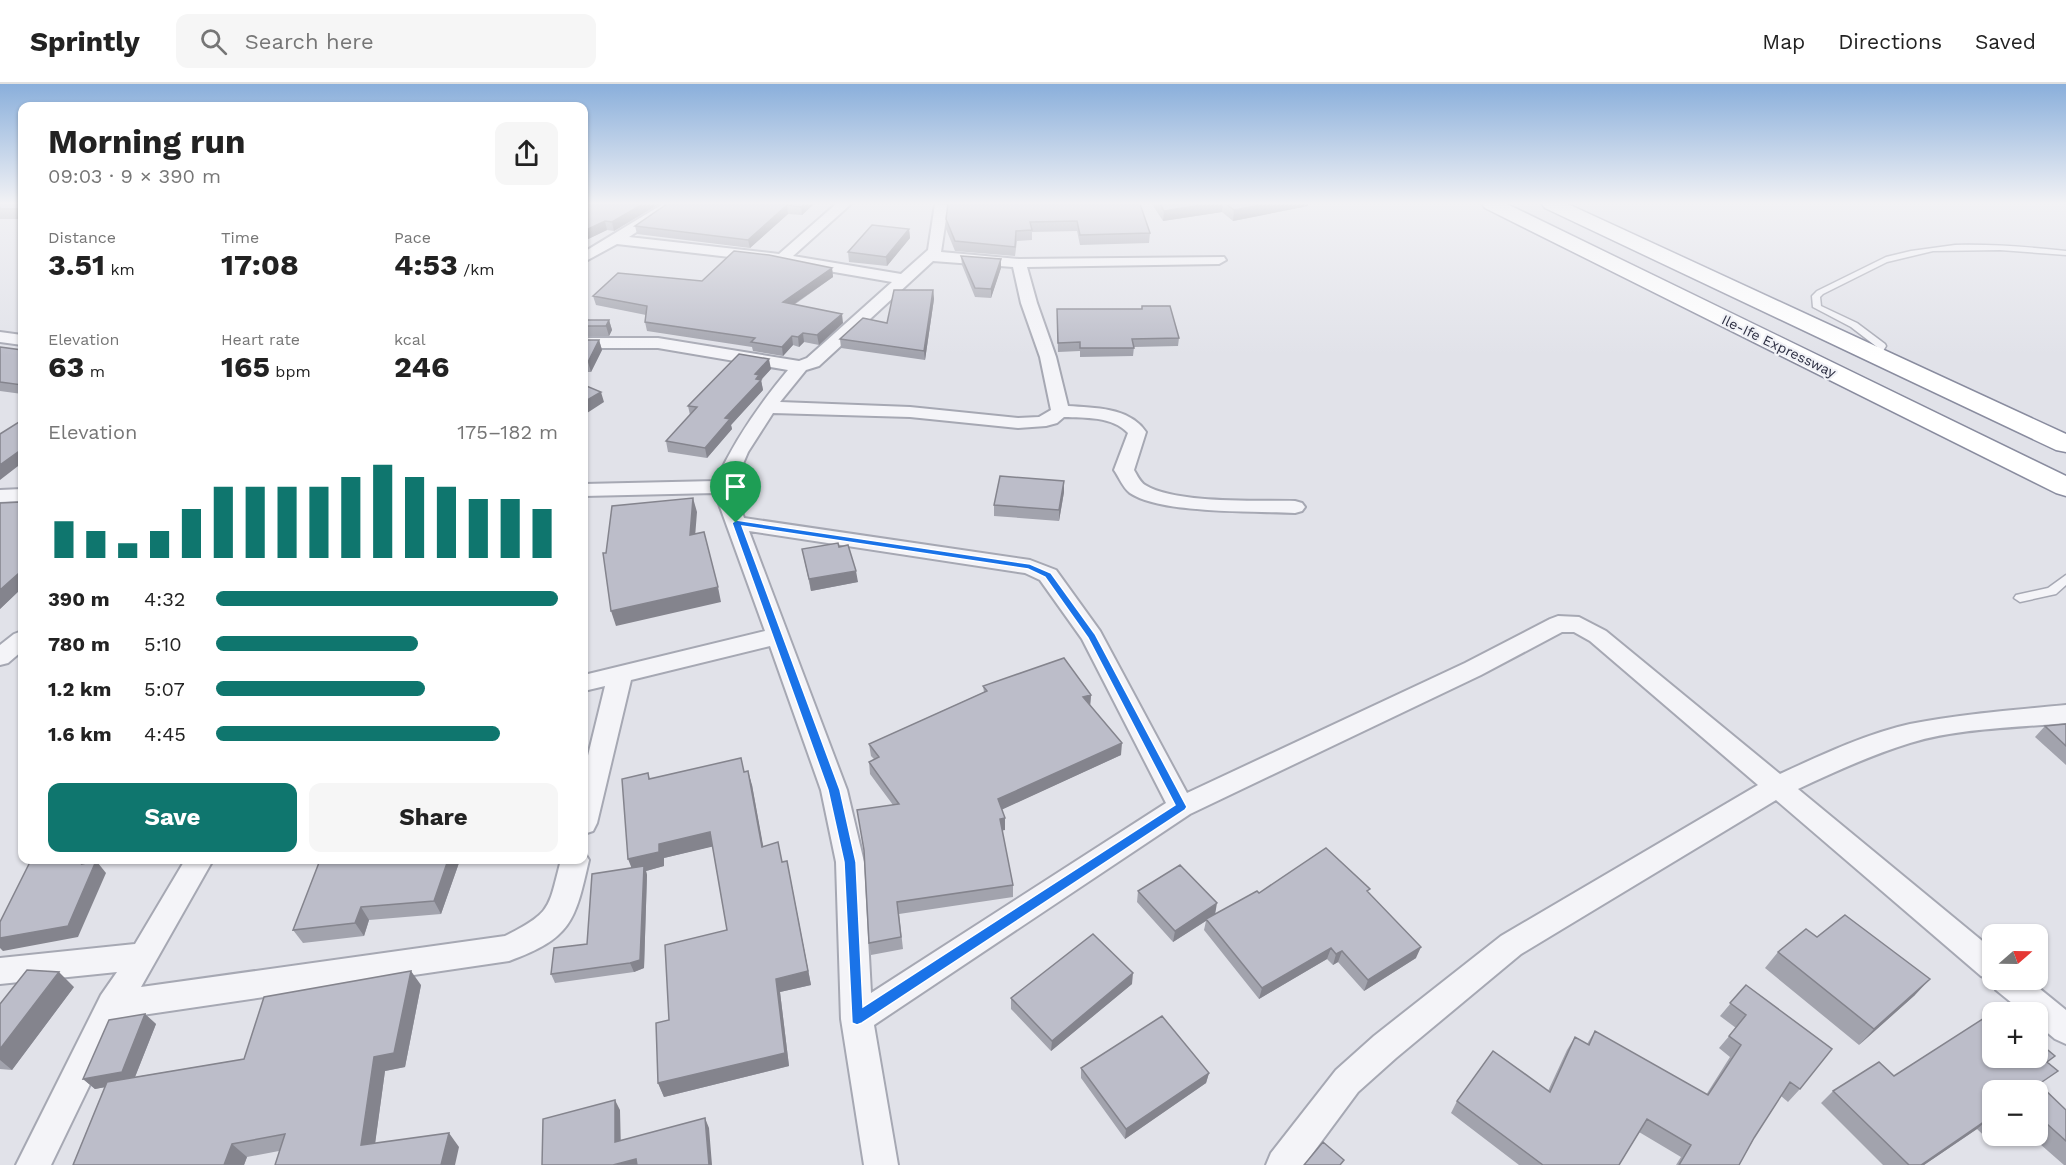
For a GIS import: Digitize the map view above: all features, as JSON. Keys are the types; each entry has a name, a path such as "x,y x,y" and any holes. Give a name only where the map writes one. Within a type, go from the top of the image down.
{"highway":[{"name":"Ile-Ife Expressway","path":"1594,254 2066,487"},
{"name":"Ile-Ife Expressway","path":"1660,254 2066,444"}],"street":[{"path":"738,254 904,279"},
{"path":"782,260 788,254"},
{"path":"588,343 658,343 800,366 813,362 931,256 1019,263 1219,260"},
{"path":"1019,263 1029,303 1048,357 1060,411"},
{"path":"0,338 18,340"},
{"path":"800,366 766,406 739,450 723,487 834,790 850,862 857,1019 881,1165"},
{"path":"766,406 910,412 1018,423 1051,420 1060,411"},
{"path":"1060,411 1113,417 1133,425 1137,432 1124,470 1136,489 1159,497 1193,502 1295,507"},
{"path":"588,490 723,487"},
{"path":"0,496 18,495"},
{"path":"736,523 1030,567 1048,575 1092,636 1181,807"},
{"path":"857,1019 1181,807 1473,669 1558,624 1568,622 1579,625 1598,636 1653,680 1777,788 1982,959"},
{"path":"588,682 778,636"},
{"path":"0,657 18,642"},
{"path":"588,807 620,675"},
{"path":"1283,1165 1347,1081 1385,1047 1511,945 1657,857 1777,788 1833,761 1908,734 1977,722 2066,714"},
{"path":"33,1165 112,1005 144,956 197,864"},
{"path":"112,1005 509,948 545,930 563,909 574,864"},
{"path":"0,971 144,956"},
{"path":"2019,990 2066,1029"}],"lane":[{"path":"1876,356 1882,346 1854,325 1817,307 1816,296 1823,289 1847,280 1886,259 1908,254"},
{"path":"2020,598 2052,591 2066,579"}],"building":[{"path":"730,254 769,255 832,268 783,302 842,314 817,335 803,333 798,337 792,336 782,347 751,342 755,338 645,322 647,306 593,296 618,273 702,281"},
{"path":"867,254 888,254 886,257"},
{"path":"961,256 1001,259 991,289 975,288"},
{"path":"894,290 933,290 924,351 840,339 863,318 887,323"},
{"path":"1142,306 1170,306 1179,338 1132,339 1134,348 1080,348 1080,342 1058,343 1057,309 1142,309"},
{"path":"588,320 609,320 606,326 588,326"},
{"path":"588,340 599,340 588,362"},
{"path":"0,347 18,349 18,384 0,382"},
{"path":"739,354 769,359 755,374 759,375 756,379 761,380 725,418 730,419 705,448 666,441 697,407 688,406"},
{"path":"588,387 601,392 588,400"},
{"path":"18,423 18,452 0,465 0,434"},
{"path":"1000,476 1064,481 1059,510 994,505"},
{"path":"693,498 690,535 704,532 718,587 611,611 603,553 606,553 612,506"},
{"path":"18,502 18,574 0,590 0,503"},
{"path":"838,543 839,547 848,545 856,571 809,579 802,549"},
{"path":"1064,658 1091,695 1083,697 1122,743 998,799 1005,818 1000,819 1013,885 897,902 901,937 869,943 864,850 857,810 899,804 869,762 879,757 869,744 987,691 983,686"},
{"path":"2066,724 2066,746 2045,726"},
{"path":"741,758 744,772 748,771 762,847 778,842 782,862 787,861 808,971 776,979 785,1053 658,1083 656,1023 669,1020 665,945 727,930 710,832 659,844 659,852 628,859 622,779 648,773 649,779"},
{"path":"1326,848 1370,889 1367,891 1421,947 1368,980 1342,951 1336,954 1331,948 1262,988 1206,919 1257,891 1259,893"},
{"path":"29,864 95,864 68,926 0,938 0,922"},
{"path":"318,864 447,864 434,901 361,907 355,923 293,930"},
{"path":"1180,865 1217,903 1175,931 1138,891"},
{"path":"644,866 640,960 551,974 554,948 587,944 592,874"},
{"path":"1845,915 1930,979 1874,1029 1778,952 1806,929 1817,937"},
{"path":"1093,934 1133,973 1052,1041 1011,998"},
{"path":"27,970 59,972 0,1049 0,1004"},
{"path":"411,971 394,1053 374,1057 361,1145 449,1133 441,1165 275,1165 285,1134 232,1144 224,1165 73,1165 107,1082 244,1059 264,997"},
{"path":"1746,985 1832,1049 1800,1089 1790,1082 1739,1165 1679,1165 1691,1145 1647,1119 1619,1165 1543,1165 1457,1101 1493,1051 1550,1092 1575,1037 1589,1045 1595,1031 1708,1095 1741,1045 1729,1036 1746,1015 1730,1003"},
{"path":"145,1014 122,1072 83,1079 109,1020"},
{"path":"1162,1016 1209,1073 1126,1129 1081,1068"},
{"path":"1982,1019 1982,1068 2048,1068 2048,1063 2058,1071 2045,1080 1982,1080 1982,1123 1921,1165 1909,1165 1833,1091 1879,1062 1894,1076"},
{"path":"2048,1050 2055,1056 2048,1061"},
{"path":"2048,1093 2066,1110 2066,1141 2048,1125"},
{"path":"615,1100 615,1142 705,1118 709,1165 637,1165 636,1159 613,1165 542,1165 543,1119"},
{"path":"1323,1142 1344,1160 1340,1165 1304,1165"}],"route":[{"path":"736,523 1030,567 1048,575 1092,636 1181,807 857,1019 850,862 834,790 736,523"}]}
